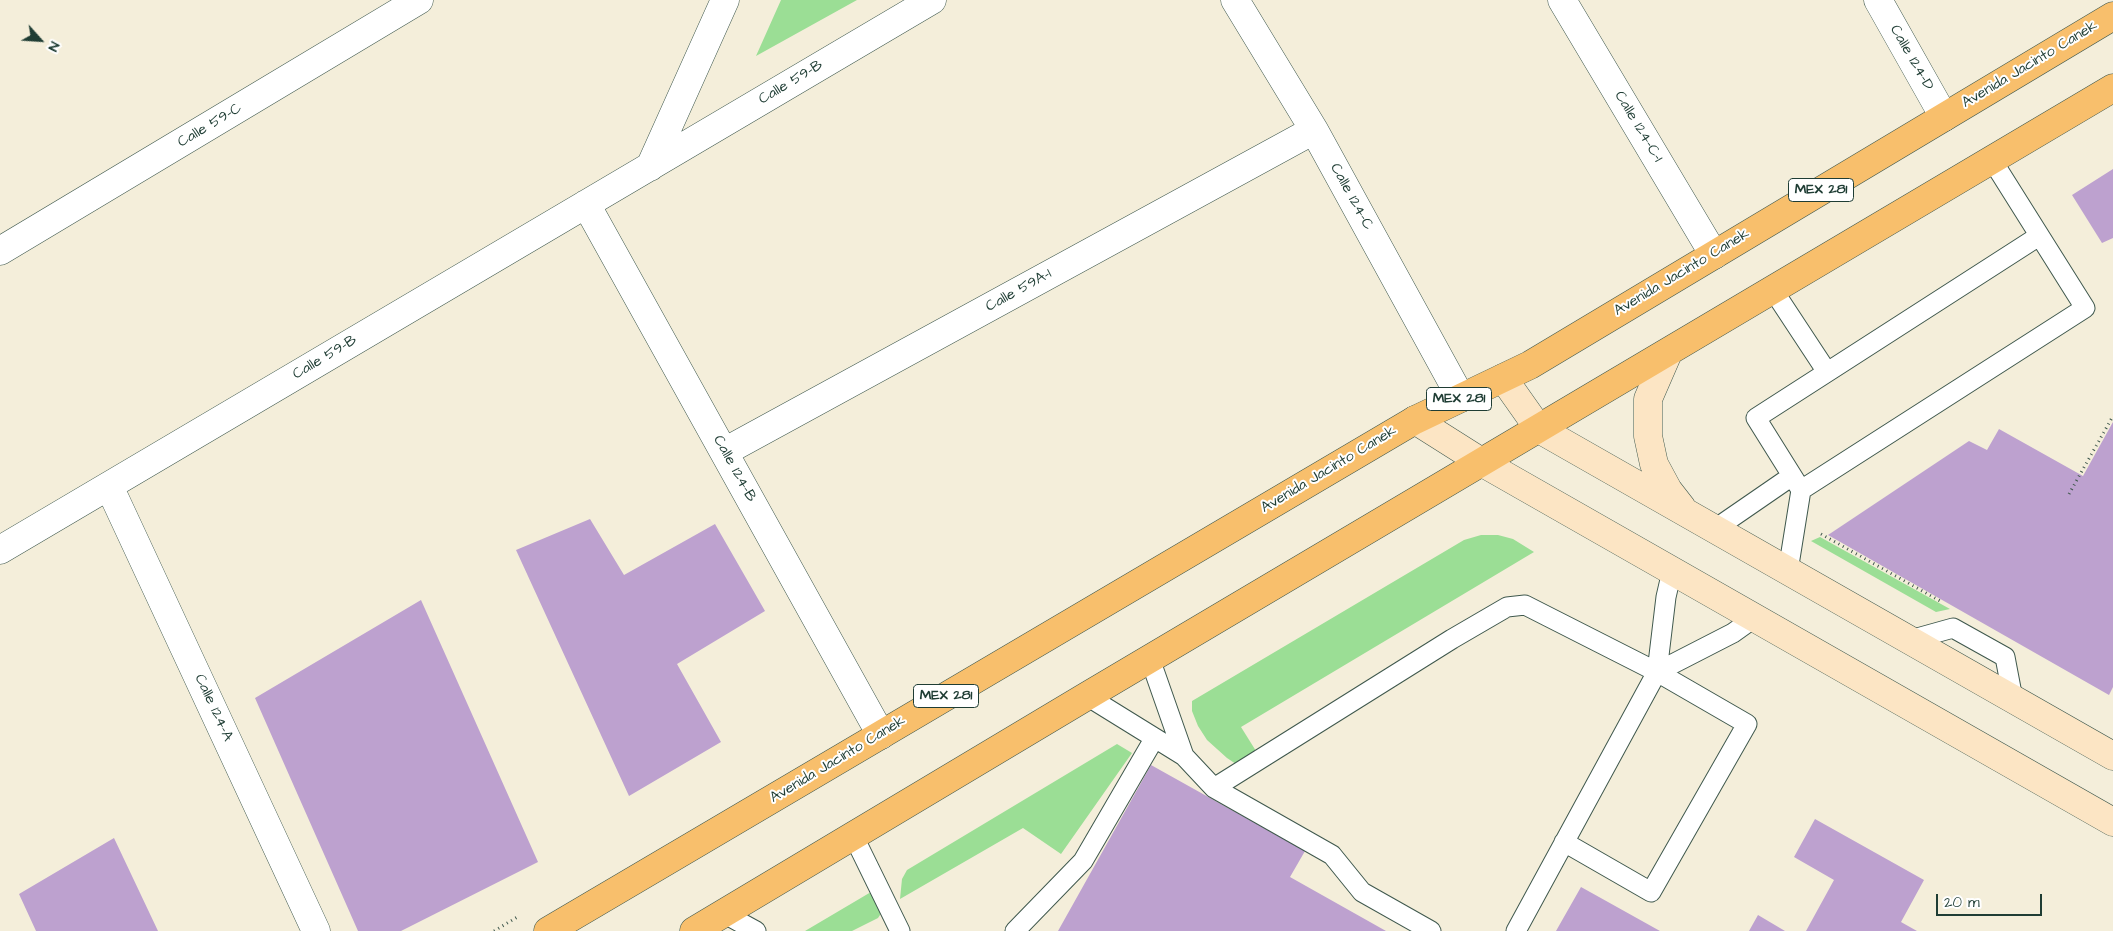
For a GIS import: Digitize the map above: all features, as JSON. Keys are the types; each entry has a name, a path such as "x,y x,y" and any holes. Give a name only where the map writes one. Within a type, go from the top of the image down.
{"main road":[{"name":"Avenida Jacinto Canek","path":"548,931 1415,420 1530,365 2113,16"},
{"path":"694,931 2113,88"}],"street":[{"name":"Calle 59-C","path":"0,251 419,0"},
{"path":"650,167 725,0"},
{"name":"Calle 59-B","path":"0,550 932,0"},
{"name":"Calle 124-C","path":"1234,0 1314,130 1461,398"},
{"name":"Calle 124-C-1","path":"1562,0 1714,255"},
{"name":"Calle 124-D","path":"1878,0 1944,117"},
{"name":"Calle 59A-1","path":"724,452 1314,130"},
{"name":"Calle 124-B","path":"586,204 881,735"},
{"path":"1668,353 1648,399 1648,436 1654,464 1668,490 1686,513"},
{"path":"1503,378 1539,429 2113,756"},
{"path":"1415,420 1482,463 2113,822"},
{"name":"Calle 124-A","path":"109,486 316,931"}],"lane":[{"path":"1715,530 2085,308 1992,160"},
{"path":"1788,571 1796,483 1756,418 2039,236"},
{"path":"1773,290 1827,372"},
{"path":"1516,931 1657,672 1666,597 1672,571"},
{"path":"1214,788 1452,638 1507,607 1525,605 1657,672 1746,724 1652,892 1564,842"},
{"path":"1657,672 1733,633 1754,618"},
{"path":"1150,659 1184,756"},
{"path":"1087,696 1184,756 1214,788 1332,855 1362,892 1431,931"},
{"path":"1015,931 1083,861 1154,739"},
{"path":"853,835 900,931"},
{"path":"723,913 756,931"}],"path":[{"path":"2069,494 2113,416"},
{"path":"1818,532 1950,606"}],"green space":[{"path":"781,0 857,0 756,56"},
{"path":"1481,535 1498,535 1513,539 1534,552 1241,727 1256,751 1236,764 1207,740 1198,726 1192,711 1192,701 1464,540"},
{"path":"1820,537 1950,609 1936,612 1811,541"},
{"path":"1117,744 1132,753 1061,854 1023,828 900,899 902,879 907,870"},
{"path":"871,892 882,912 878,918 852,931 805,931"}],"building":[{"path":"2113,169 2113,238 2102,243 2072,195"},
{"path":"2113,422 2113,687 2109,695 1828,535 1969,441 1987,450 1999,429 2083,476"},
{"path":"590,519 624,575 715,524 765,611 677,664 721,742 629,796 516,550"},
{"path":"421,600 538,862 401,931 358,931 255,698"},
{"path":"1151,765 1305,851 1290,877 1386,931 1058,931"},
{"path":"1815,819 1924,880 1901,922 1917,931 1806,931 1834,880 1794,857"},
{"path":"114,838 158,931 36,931 19,894"},
{"path":"1581,887 1599,897 1660,931 1556,931"},
{"path":"1758,915 1785,931 1749,931"}]}
